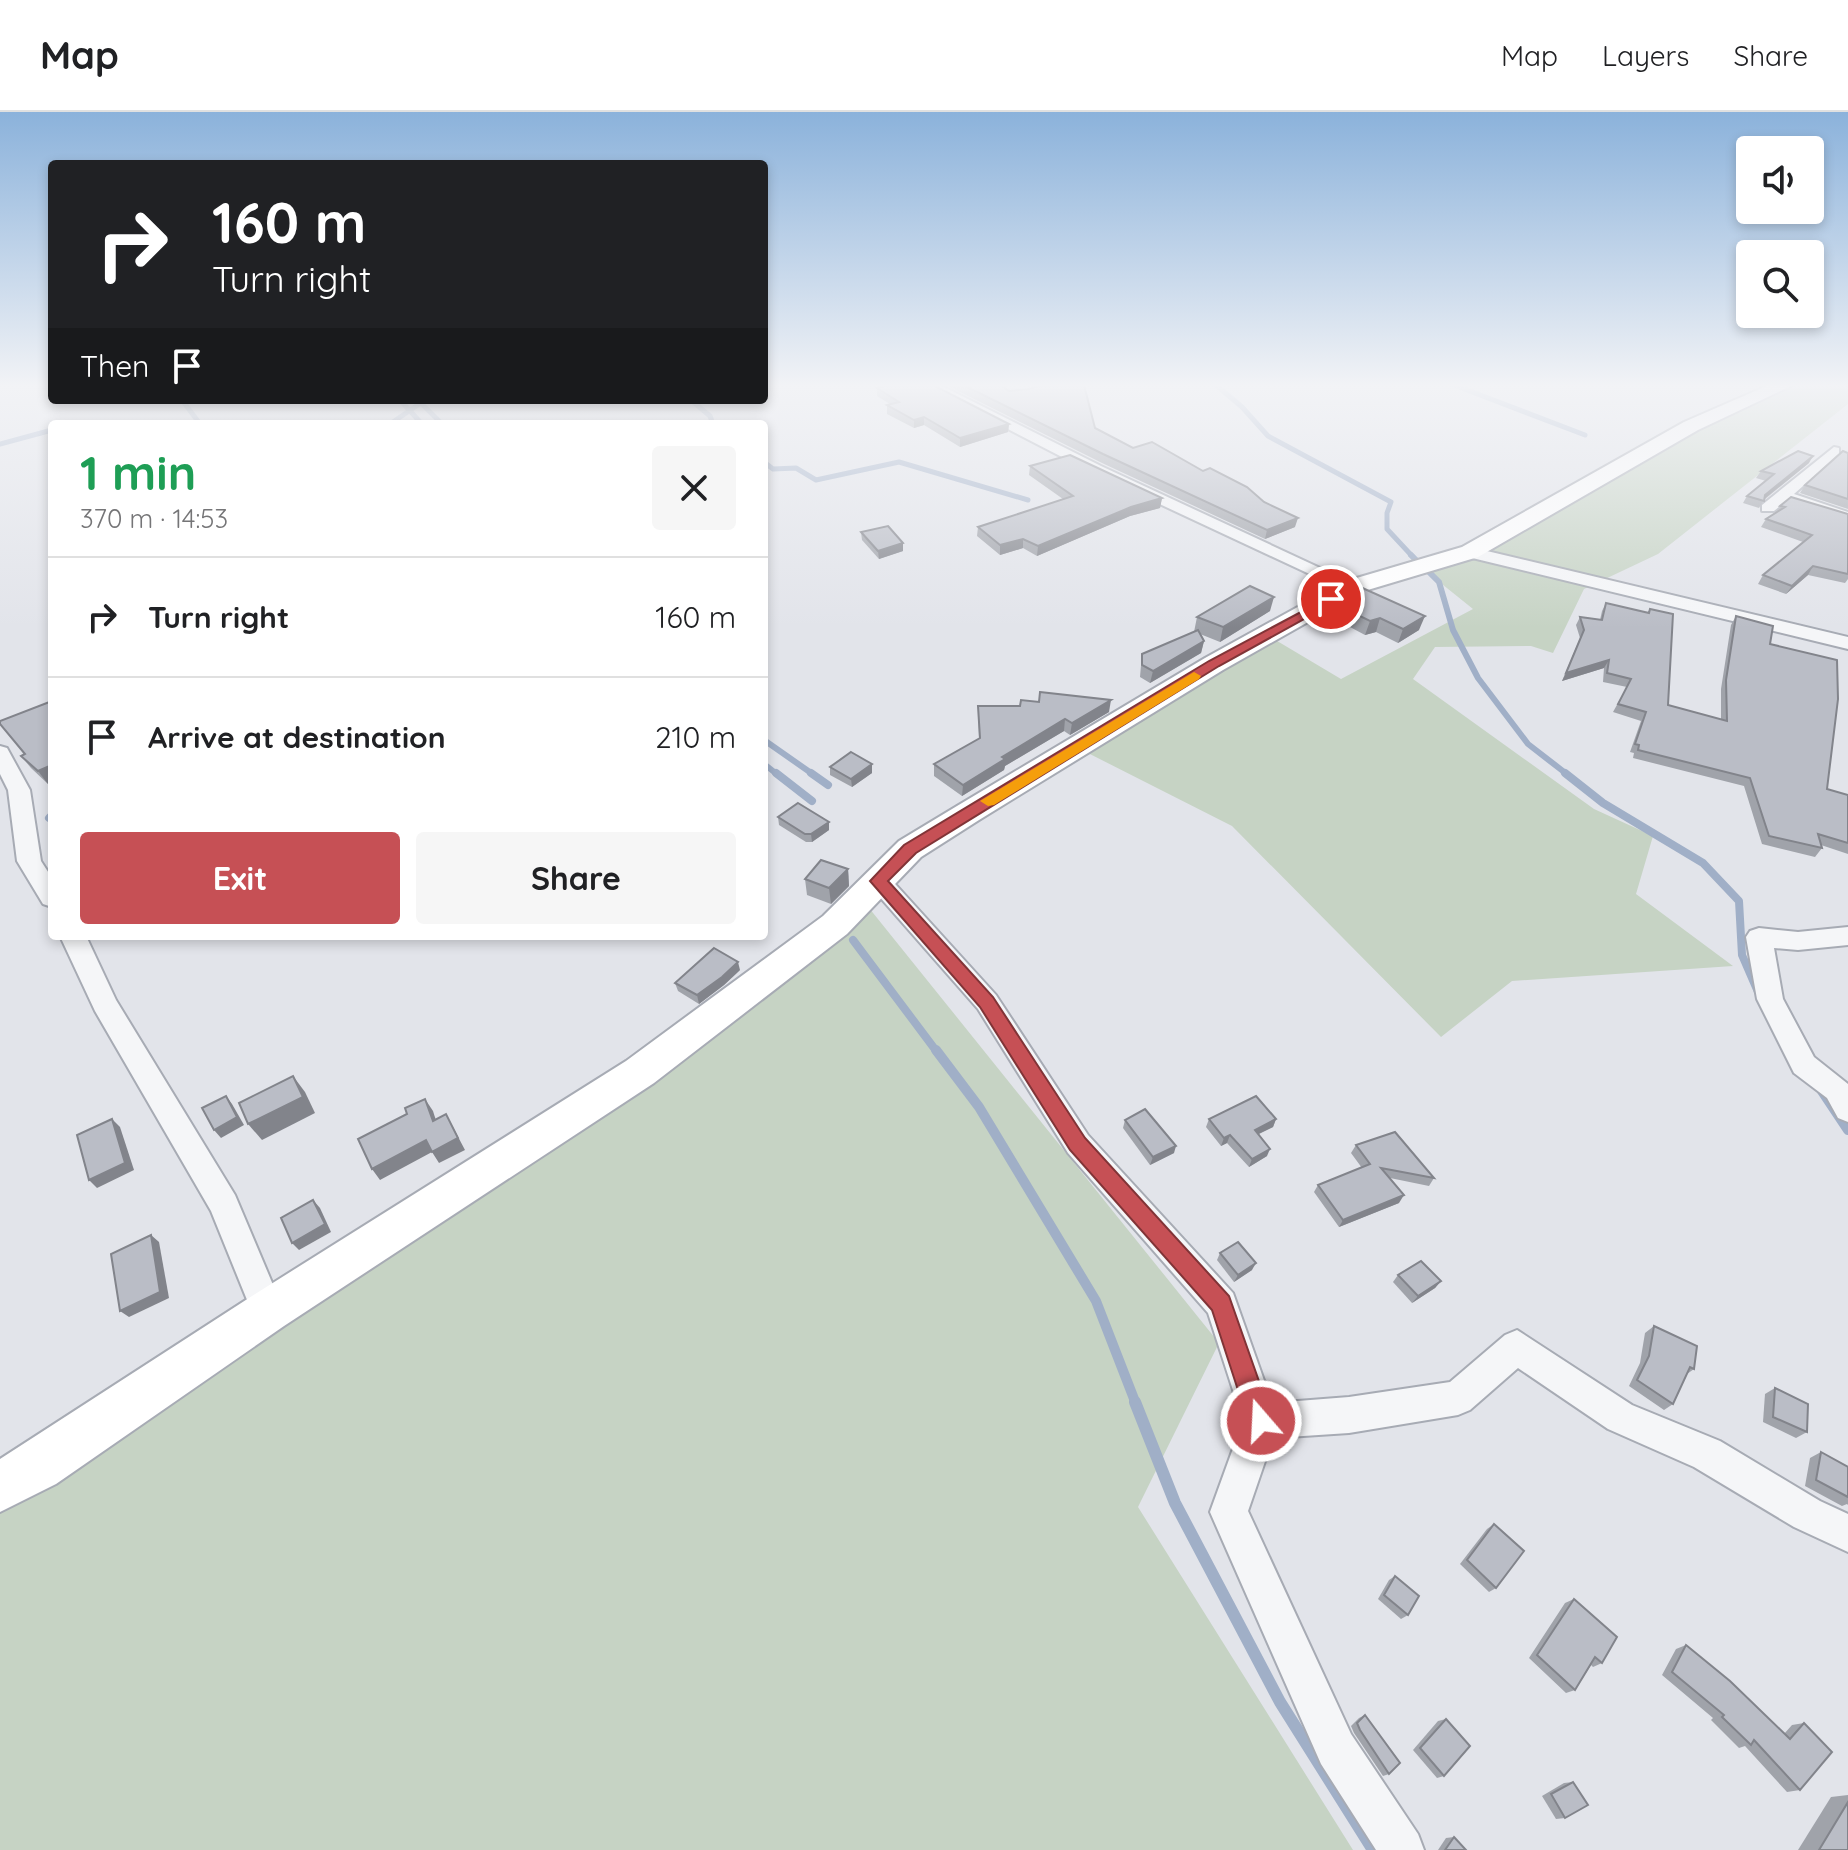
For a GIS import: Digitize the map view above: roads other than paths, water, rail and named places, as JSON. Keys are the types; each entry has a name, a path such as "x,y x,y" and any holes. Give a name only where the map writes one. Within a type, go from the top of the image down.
{"street":[{"path":"1090,466 1352,587"},
{"path":"0,1487 38,1466 268,1311 640,1072 835,925 910,849 956,820 1214,664 1352,587 1470,552 1621,466"},
{"path":"1768,508 1817,466"},
{"path":"1783,496 1848,517"},
{"path":"1470,552 1848,643"},
{"path":"0,753 19,790 29,861 48,892"},
{"path":"879,881 987,1002 1078,1144 1221,1304 1261,1421 1229,1512 1336,1749 1402,1850"},
{"path":"1848,936 1798,941 1759,937 1770,999 1804,1065 1837,1090 1848,1110"},
{"path":"75,940 104,1004 224,1205 268,1311"},
{"path":"1261,1421 1349,1415 1458,1398 1517,1347 1620,1417 1707,1454 1807,1514 1848,1533"}],"waterway":[{"path":"769,466 773,469 796,468 816,480 880,466"},
{"path":"913,466 1028,500"},
{"path":"1324,466 1391,502 1387,529 1413,557"},
{"path":"1413,557 1418,562"},
{"path":"1429,572 1439,582 1453,630 1478,678 1528,744 1568,775"},
{"path":"768,743 814,775"},
{"path":"768,767 778,775"},
{"path":"776,773 812,801"},
{"path":"811,773 828,785"},
{"path":"1565,773 1603,803 1703,863 1739,901 1742,955 1758,992"},
{"path":"853,940 937,1052"},
{"path":"936,1050 979,1107 1096,1301 1136,1404"},
{"path":"1822,1091 1848,1130"},
{"path":"1135,1402 1175,1503 1280,1702 1373,1850"}]}
